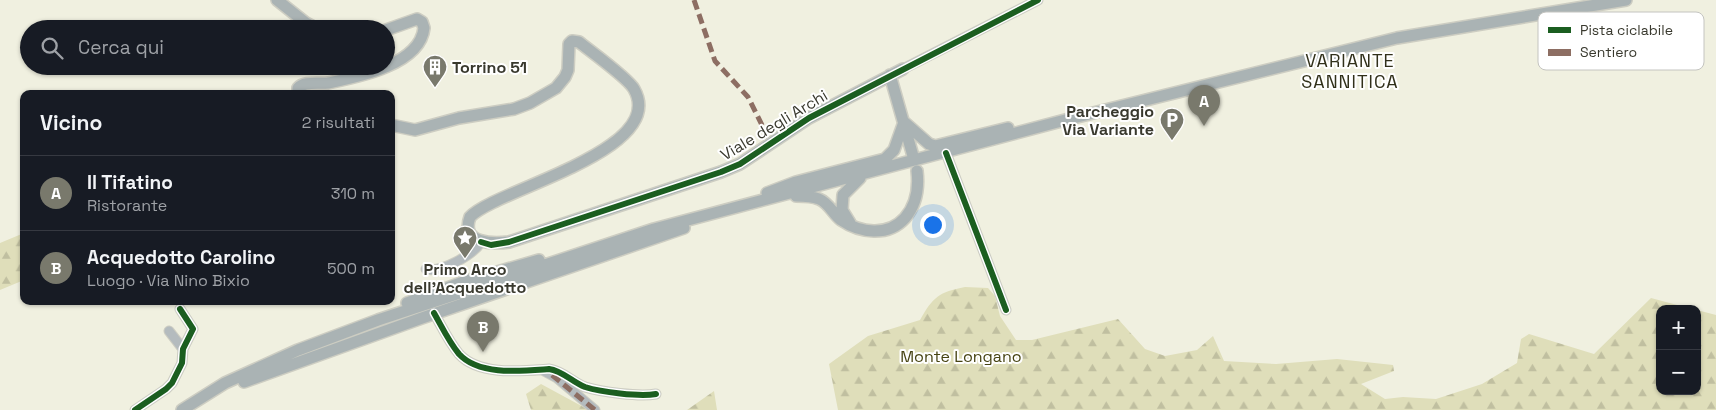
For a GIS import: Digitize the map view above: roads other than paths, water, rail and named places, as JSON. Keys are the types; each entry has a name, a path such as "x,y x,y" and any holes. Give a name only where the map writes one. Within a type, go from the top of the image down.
{"main road":[{"path":"277,0 302,20"},
{"path":"1554,12 1626,0"},
{"path":"202,397 434,313 762,201 1069,119 1397,38 1538,15"},
{"path":"395,27 417,19 422,22 424,28 418,43 395,63"},
{"path":"395,126 415,130 459,118 514,109 530,103 560,84 568,70 569,44 572,41 578,42 631,84 638,99 637,110 633,121 618,138 594,156 472,215 468,220 469,230 481,242"},
{"path":"896,95 897,84 903,69"},
{"name":"Viale degli Archi","path":"481,242 491,244 509,242 740,164 809,118 903,69"},
{"path":"298,90 303,84 326,83 360,75"},
{"path":"890,75 913,156"},
{"path":"874,84 890,89 896,95"},
{"path":"904,122 929,144 936,146 1032,123 1069,119"},
{"path":"182,410 225,382 298,350 387,317 654,229 742,204 796,182 885,159 894,150 904,122"},
{"path":"784,195 819,199 828,205 840,219 853,227 866,231 878,231 891,227 902,220 916,199 916,171"},
{"path":"853,227 842,210 843,195 863,175"},
{"path":"742,204 762,201"}],"street":[{"name":"Viale degli Archi","path":"903,69 1038,0"},
{"path":"946,153 1006,310"},
{"path":"426,269 432,271 466,257 476,251 481,242"},
{"path":"136,410 172,383 182,363 183,349 193,329 180,309"},
{"path":"434,313 455,349 474,365 509,370 556,370 584,387 624,393 656,394"},
{"path":"169,331 183,349"},
{"path":"541,370 557,378 595,410"}],"place":[{"name":"Torrino 51","path":"435,88"},
{"name":"Il Tifatino","path":"1204,126"},
{"name":"Parcheggio Via Variante","path":"1172,141"},
{"name":"Primo Arco dell'Acquedotto","path":"465,259"},
{"name":"Acquedotto Carolino","path":"483,352"}],"district":[{"name":"VARIANTE SANNITICA","path":"1350,70"}],"park label":[{"name":"Monte Longano","path":"961,356"}]}
